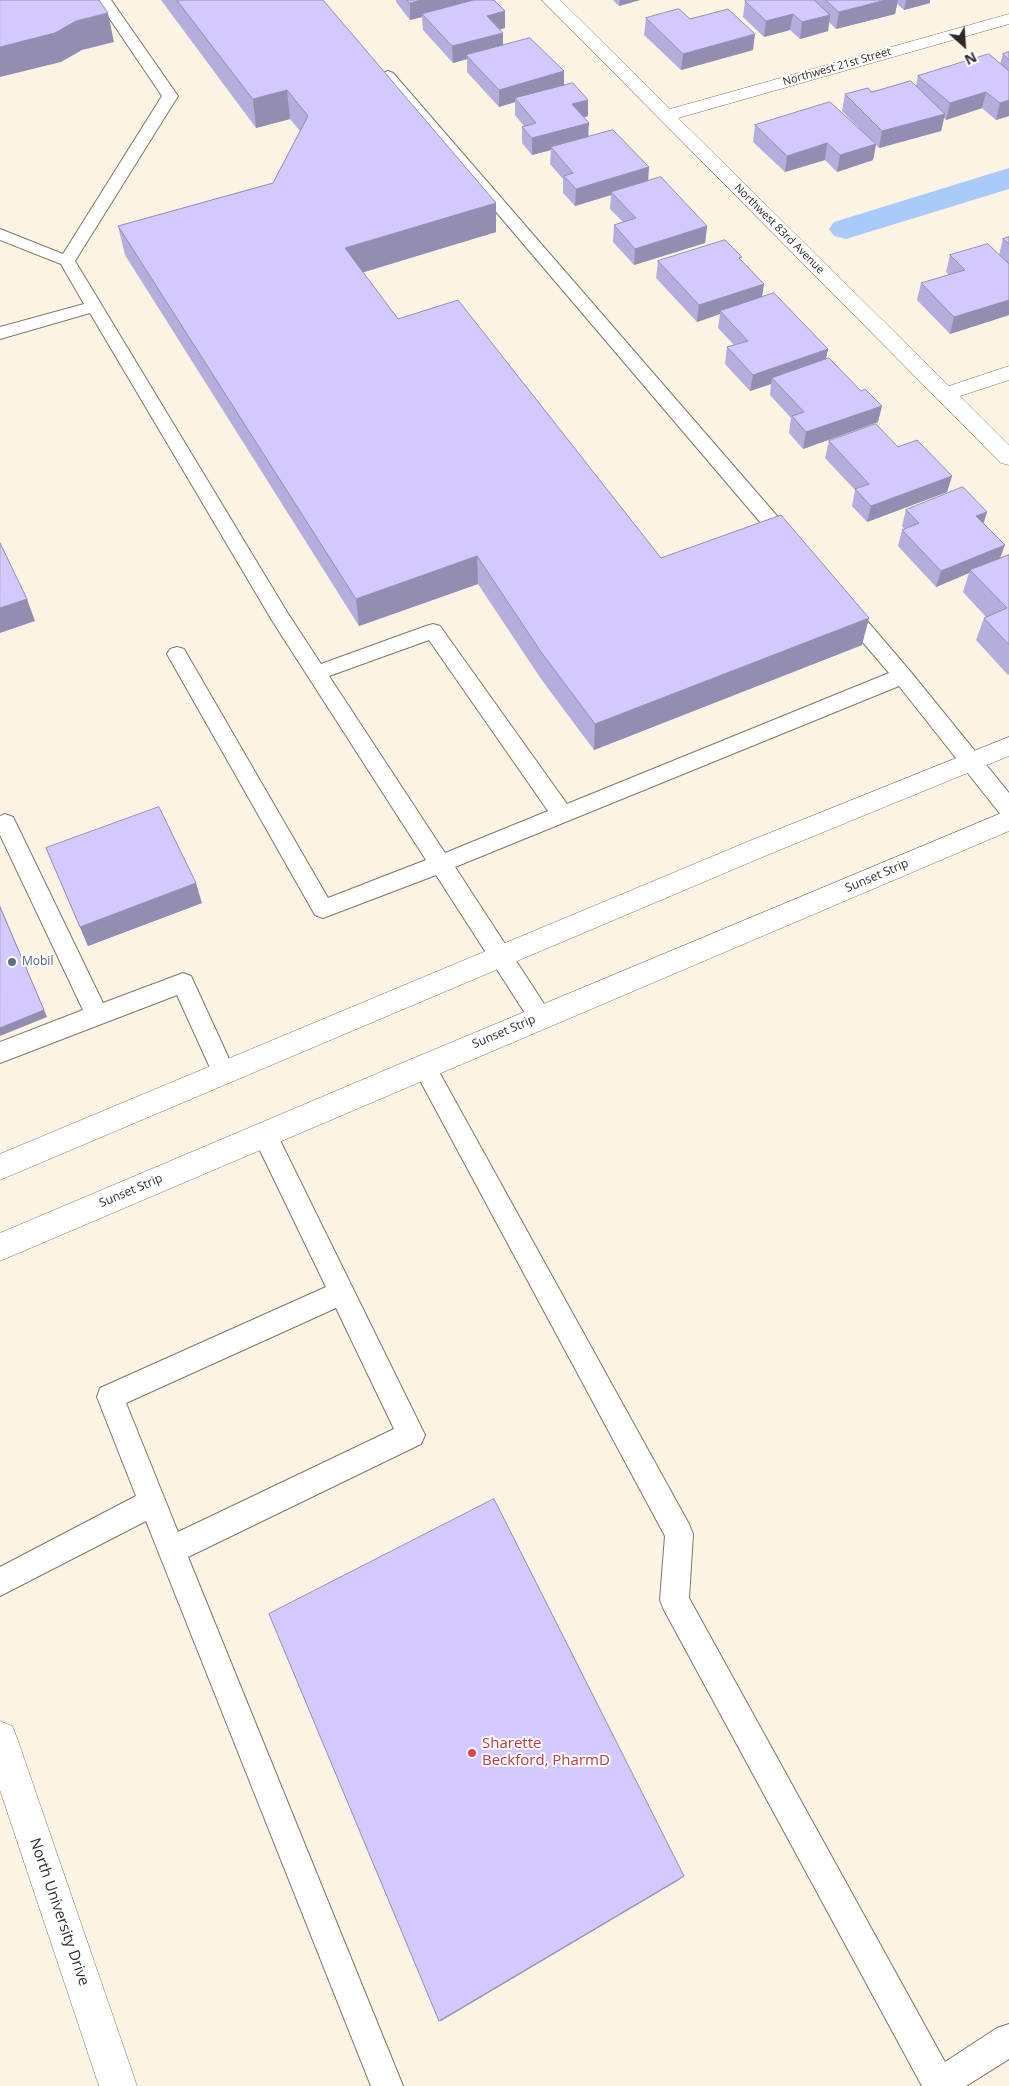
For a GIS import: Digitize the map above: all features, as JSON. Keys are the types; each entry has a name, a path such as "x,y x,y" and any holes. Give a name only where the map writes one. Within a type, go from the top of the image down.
{"street":[{"name":"Northwest 83rd Avenue","path":"550,0 1009,458"},
{"name":"Northwest 21st Street","path":"665,116 1009,18"},
{"path":"945,394 1009,373"},
{"path":"0,1167 500,956 1009,746"},
{"name":"Sunset Strip","path":"0,1247 1009,820"},
{"name":"North University Drive","path":"0,1738 118,2086"}],"lane":[{"path":"68,261 170,96 104,0"},
{"path":"374,60 800,556"},
{"path":"0,234 68,261 242,554 540,1018"},
{"path":"0,333 95,306"},
{"path":"832,593 903,676 1009,809"},
{"path":"317,673 433,631 562,814"},
{"path":"177,654 323,909 440,864 903,676"},
{"path":"0,825 5,823 97,1015"},
{"path":"0,1053 183,982 224,1074"},
{"path":"424,1066 678,1534 674,1600 939,2084 1009,2040"},
{"path":"172,1550 411,1435 264,1134"},
{"path":"342,1293 110,1397 387,2086"},
{"path":"0,1582 152,1503"}],"building":[{"path":"0,0 99,0 108,13 76,21 55,33 0,47"},
{"path":"177,0 323,0 496,203 345,248 398,319 458,300 661,558 781,515 869,618 595,724 541,652 477,556 356,599 118,226 273,183 308,116 287,90 253,99"},
{"path":"407,0 422,0 410,3"},
{"path":"474,0 494,0 505,11 487,16 503,33 452,46 422,14"},
{"path":"814,0 830,15 802,22 793,14 766,21 745,1"},
{"path":"826,0 886,0 839,12"},
{"path":"679,9 690,19 728,9 755,34 683,54 646,18"},
{"path":"530,38 564,71 499,90 466,55"},
{"path":"1009,52 1009,60 1003,54"},
{"path":"989,54 1009,71 1009,100 1000,103 986,92 950,103 918,76"},
{"path":"911,81 945,114 882,131 845,94 868,88 871,92"},
{"path":"573,83 588,100 572,104 589,123 532,138 522,127 536,123 515,98"},
{"path":"830,102 876,144 840,155 827,143 787,156 755,125"},
{"path":"613,130 649,167 576,189 564,176 573,173 551,147"},
{"path":"661,177 707,226 635,249 614,225 636,218 611,192"},
{"path":"1009,237 1009,244 1003,239"},
{"path":"725,240 764,284 699,305 658,261"},
{"path":"988,244 1009,264 1009,300 954,317 921,283 965,270 950,255"},
{"path":"774,293 828,349 753,375 727,347 748,341 720,311"},
{"path":"829,358 861,391 865,389 882,406 806,432 792,416 804,412 772,378"},
{"path":"876,424 898,447 917,440 952,476 871,506 855,489 869,484 829,441"},
{"path":"963,487 987,512 976,516 1005,545 941,571 902,530 919,523 906,510"},
{"path":"0,543 27,599 0,608"},
{"path":"1009,555 1009,645 984,618 1007,608 970,570"},
{"path":"159,807 196,883 80,927 46,848"},
{"name":"Mobil","path":"0,907 44,1010 0,1028"},
{"name":"Sharette Beckford, PharmD","path":"494,1499 684,1876 439,2021 269,1614"}],"waterway":[{"path":"846,229 1009,178"}],"place":[{"name":"Mobil","path":"12,962"},
{"name":"Sharette Beckford, PharmD","path":"472,1753"}]}
